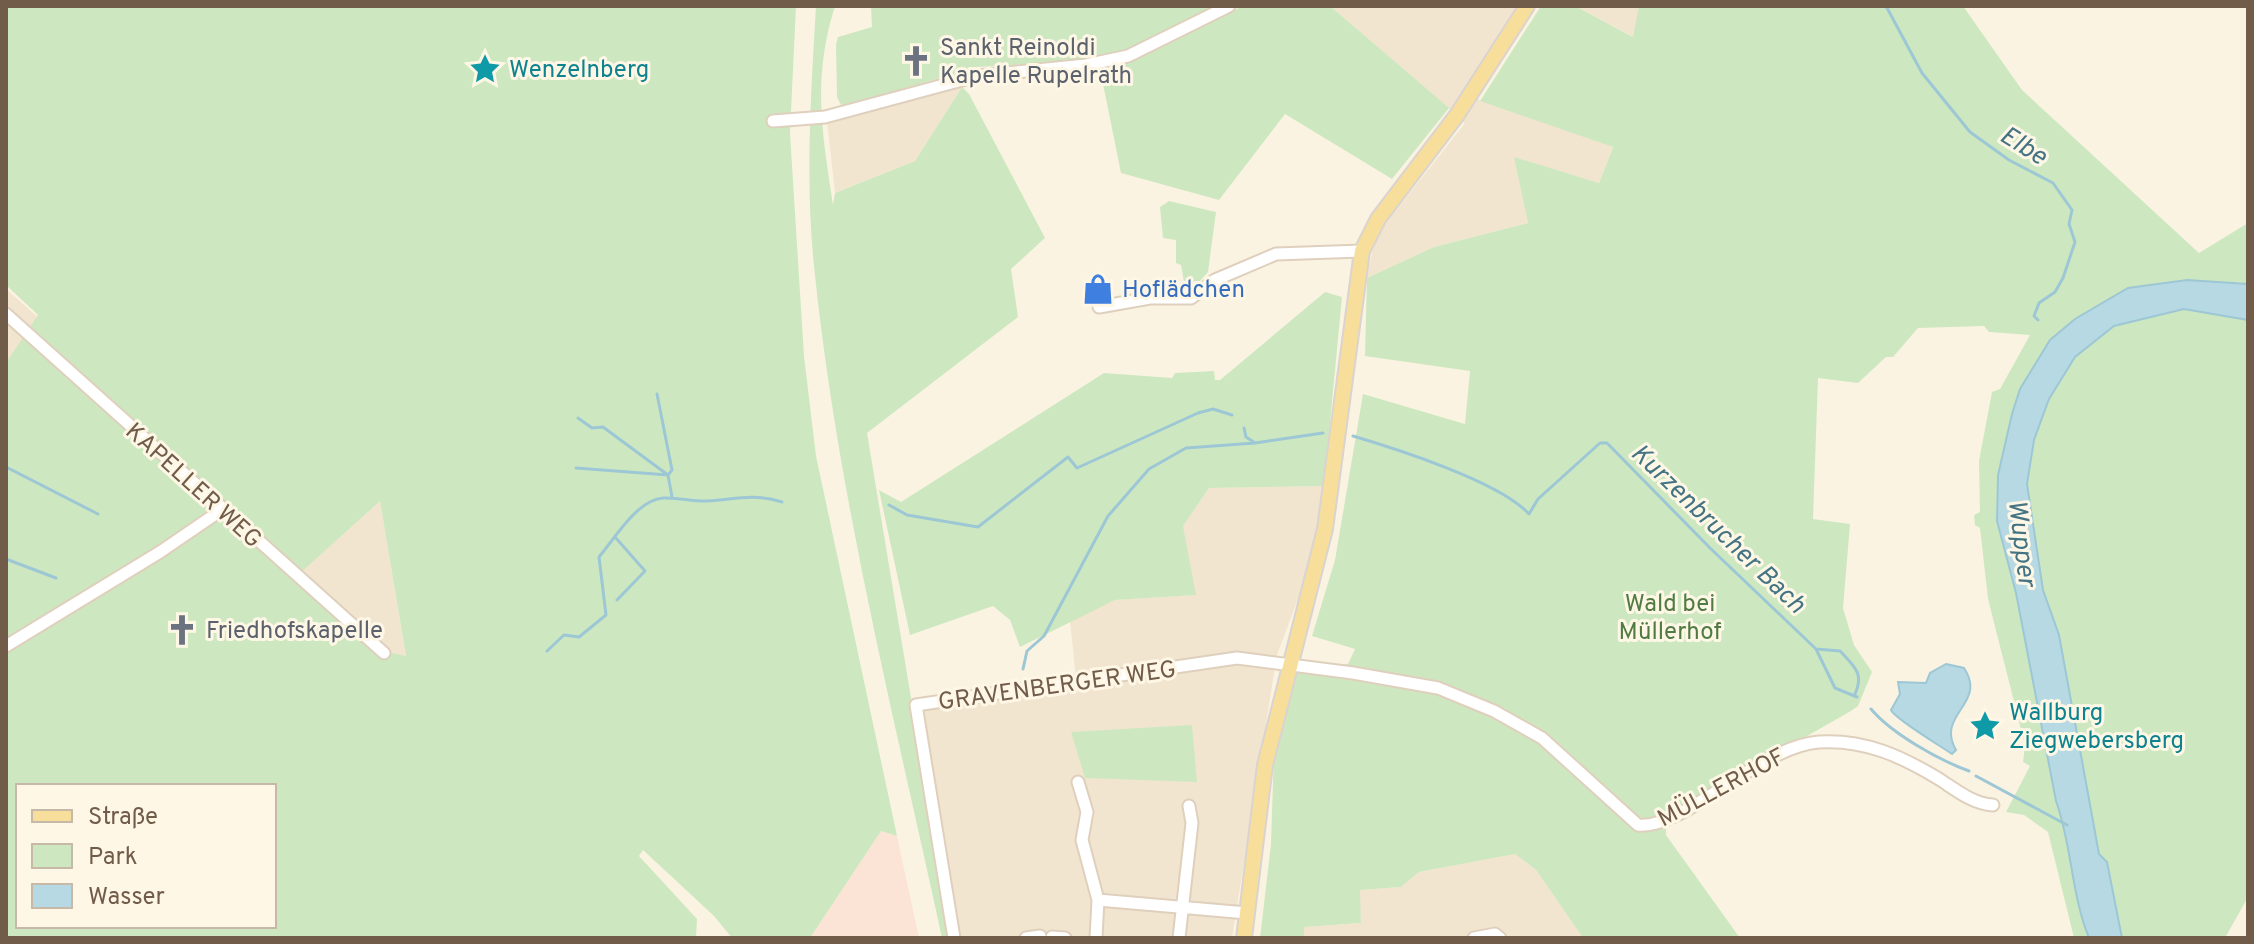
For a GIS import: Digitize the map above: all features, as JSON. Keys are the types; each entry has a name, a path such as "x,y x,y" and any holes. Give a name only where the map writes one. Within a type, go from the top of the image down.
{"main road":[{"path":"1244,938 1265,765 1325,529 1362,251 1378,219 1457,115 1527,6"}],"street":[{"path":"773,121 825,117 977,76 1086,65 1128,56 1229,6"},
{"path":"1099,307 1150,298 1191,298 1215,280 1276,254 1362,251"},
{"name":"KAPELLER WEG","path":"6,314 384,653"},
{"path":"6,646 160,552 223,509"},
{"name":"GRAVENBERGER WEG","path":"954,938 916,705 1237,658 1289,663"},
{"name":"MÜLLERHOF","path":"1289,663 1438,688 1494,711 1542,738 1590,778 1638,825 1663,823 1746,771 1814,742 1849,741 1882,750 1970,799 1993,805"},
{"path":"1078,782 1087,812 1082,840 1098,900 1096,938"},
{"path":"1179,938 1192,823 1189,806"},
{"path":"1098,900 1247,913"},
{"path":"1474,938 1497,936"},
{"path":"1026,938 1052,937"}],"shaded area":[{"path":"1330,6 1527,6 1463,94 1613,146 1599,183 1515,158 1528,223 1434,247 1367,278 1375,237 1465,123"},
{"path":"1575,6 1639,6 1634,37"},
{"path":"962,87 915,161 835,193 827,121"},
{"path":"6,289 40,319 6,366"},
{"path":"1324,486 1311,564 1277,655 1232,938 957,938 921,709 1077,688 1070,621 1115,600 1195,595 1182,526 1209,488"},
{"path":"380,500 406,657 392,653 298,574"},
{"path":"881,831 897,836 919,938 810,938"},
{"path":"1515,854 1536,870 1583,938 1304,938 1304,927 1361,923 1359,890 1401,887 1419,872"}],"green space":[{"path":"6,6 796,6 790,133 804,356 816,456 897,836 881,831 810,938 732,938 714,916 643,850 639,856 697,919 696,938 6,938 6,363 38,315 6,285","holes":["380,501 406,656 392,653 298,575"]},
{"path":"816,6 835,6 821,82 823,129 833,205 835,193 915,161 962,87 969,94 1045,238 1011,269 1018,317 867,433 951,938 942,938 886,688 852,520 824,351 810,201"},
{"path":"871,6 1222,6 1125,54 1084,61 977,67 842,107 837,97 838,37 872,27"},
{"path":"1243,6 1330,6 1449,108 1392,179 1285,114 1219,200 1121,173 1101,74"},
{"name":"Wald bei Müllerhof","path":"1541,6 1575,6 1633,37 1639,6 1963,6 2022,90 2199,253 2248,223 2248,284 2238,282 2050,340 2020,389 1998,475 1997,521 2016,593 2056,801 2089,938 2074,938 2048,832 2024,815 2006,812 2030,766 2023,762 2025,745 1988,599 1980,528 1975,525 1974,515 1980,512 1979,461 1992,392 2000,389 2030,335 1989,332 1984,326 1918,328 1893,357 1886,357 1858,383 1818,378 1813,519 1850,524 1843,608 1854,645 1872,672 1858,706 1851,711 1666,816 1666,835 1740,938 1583,938 1536,870 1515,854 1419,872 1401,887 1360,890 1361,923 1304,927 1304,938 1260,938 1271,844 1274,751 1299,668 1348,664 1355,649 1312,636 1335,560 1363,394 1465,424 1470,371 1365,356 1367,278 1434,247 1528,223 1514,157 1599,183 1613,147 1480,101"},
{"path":"1169,201 1216,212 1208,272 1200,281 1184,282 1181,265 1176,263 1176,240 1163,238 1160,207"},
{"path":"1325,292 1342,297 1324,486 1209,488 1183,526 1196,595 1115,600 1020,647 1010,620 993,606 910,635 879,490 901,502 1104,373 1172,378 1175,373 1214,371 1215,380 1220,380"},
{"path":"2184,309 2248,320 2248,897 2225,938 2122,938 2107,862 2099,854 2091,821 2059,635 2043,590 2027,484 2034,440 2049,399 2075,357 2114,326"},
{"path":"1192,725 1197,782 1085,778 1071,732"}],"water":[{"name":"Wupper","path":"2187,280 2248,284 2248,320 2184,309 2114,326 2075,357 2049,399 2034,440 2027,484 2043,590 2059,635 2099,854 2107,862 2122,938 2089,938 2078,904 2016,593 1997,521 1998,475 2020,389 2050,340 2075,319 2128,288"},
{"path":"1946,664 1964,668 1970,680 1970,691 1952,727 1951,738 1956,750 1952,754 1909,726 1891,710 1900,694 1898,682 1926,683 1930,673"}],"waterway":[{"name":"Elbe","path":"1886,6 1922,73 1970,132 2009,160 2053,183 2072,210 2069,224 2075,242 2055,292 2039,303 2034,316 2038,320"},
{"path":"576,468 668,475 672,470 657,394"},
{"name":"Kurzenbrucher Bach","path":"889,505 907,515 978,527 1068,457 1077,468 1198,413 1213,409 1232,415"},
{"path":"578,418 592,428 603,427 668,475 672,497"},
{"name":"Kurzenbrucher Bach","path":"1244,428 1246,437 1255,443 1323,433"},
{"name":"Kurzenbrucher Bach","path":"1353,436 1472,479 1515,502 1529,514 1538,499 1600,443 1607,443 1710,548 1816,649 1840,651 1857,671 1859,682 1854,696"},
{"path":"1023,669 1027,651 1044,636 1108,516 1149,469 1186,448 1255,443"},
{"path":"6,467 98,514"},
{"name":"Kurzenbrucher Bach","path":"547,651 564,635 579,637 606,615 599,557 644,505 663,498 702,501 753,497 782,502"},
{"path":"615,537 645,571 617,600"},
{"path":"6,559 56,578"},
{"name":"Kurzenbrucher Bach","path":"1816,649 1835,688 1857,697"},
{"name":"Kurzenbrucher Bach","path":"1871,709 1891,728 1917,745 1969,771"},
{"name":"Kurzenbrucher Bach","path":"1976,776 2067,825"}],"place":[{"name":"Sankt Reinoldi Kapelle Rupelrath","path":"916,61"},
{"name":"Wenzelnberg","path":"485,69"},
{"name":"Hoflädchen","path":"1098,289"},
{"name":"Friedhofskapelle","path":"182,630"},
{"name":"Wallburg Ziegwebersberg","path":"1985,726"}]}
